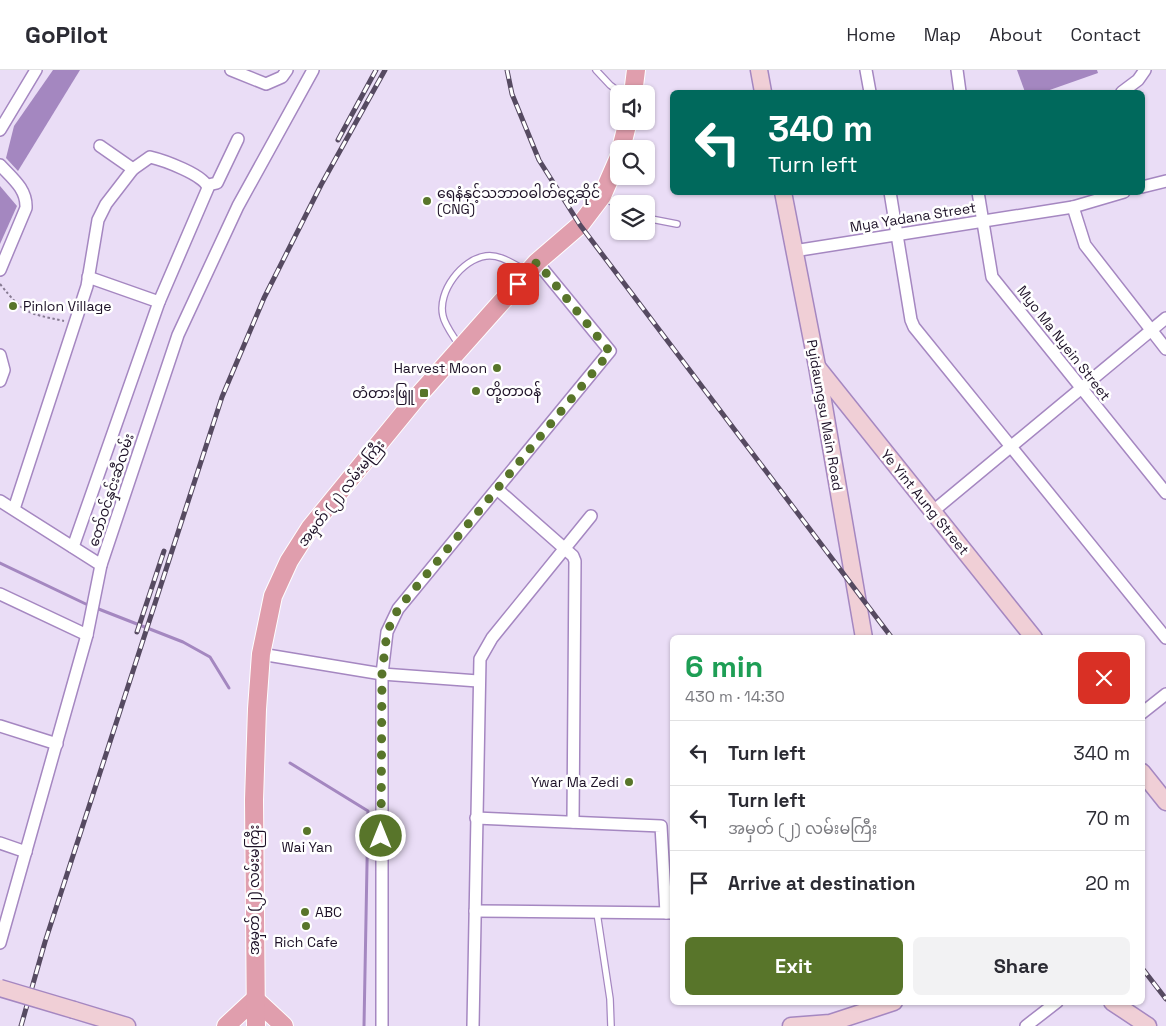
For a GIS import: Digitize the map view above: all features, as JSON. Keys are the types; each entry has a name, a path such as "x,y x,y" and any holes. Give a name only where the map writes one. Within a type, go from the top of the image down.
{"main road":[{"path":"634,85 636,70"},
{"path":"759,70 763,90"},
{"name":"အမှတ် (၂) လမ်းမကြီး","path":"256,1026 254,800 261,654 273,596 289,560 310,528 417,397 533,267 580,224 602,196 610,178"},
{"name":"Pyidaungsu Main Road","path":"784,195 817,366 863,635"},
{"name":"Ye Yint Aung Street","path":"817,366 1032,635"},
{"path":"1145,776 1166,802"},
{"path":"0,988 126,1026"},
{"path":"226,1026 255,999 284,1026"},
{"path":"791,1026 830,1023 885,1005"},
{"path":"1116,1005 1148,1026"}],"street":[{"path":"0,130 36,70"},
{"path":"231,70 266,84 282,76 287,70"},
{"name":"တော်ဝင်နှင်းဆီလမ်း","path":"0,943 3,919 26,852 87,635 101,565 178,335 238,206 314,70"},
{"path":"866,70 870,90"},
{"path":"957,70 960,90"},
{"path":"1125,90 1138,80 1145,70"},
{"path":"208,185 217,183 238,139"},
{"path":"100,146 133,169"},
{"path":"14,509 74,324 88,277 98,220 106,204 133,169 150,157 163,160 195,175 206,181 208,185"},
{"path":"0,165 24,191 27,199 26,208 0,270"},
{"path":"1145,186 1166,181"},
{"path":"73,547 159,302 208,185"},
{"path":"891,195 911,320 914,327 1166,638"},
{"name":"Myo Ma Nyein Street","path":"979,195 992,277 1166,493"},
{"name":"Mya Yadana Street","path":"794,251 1072,207 1114,195"},
{"path":"1072,207 1085,244 1166,349"},
{"path":"382,1026 382,674 387,632 398,609 610,352 533,267"},
{"path":"88,277 159,302"},
{"path":"932,512 1166,318"},
{"path":"0,355 4,370 0,381"},
{"path":"497,489 565,548 575,561 573,822"},
{"path":"0,501 101,565"},
{"path":"473,1026 478,681 480,659 492,638 591,516"},
{"path":"0,594 87,635"},
{"path":"261,654 382,674 478,681"},
{"path":"1145,711 1166,694"},
{"path":"0,726 57,744"},
{"path":"475,911 670,913 661,826 476,818"},
{"path":"0,843 26,852"},
{"path":"1026,1026 1053,1005"}],"lane":[{"path":"596,70 610,85"},
{"path":"602,196 610,201"},
{"path":"655,220 677,224"},
{"path":"461,348 443,317 443,299 452,281 464,266 485,256 499,257 533,267"},
{"path":"597,912 610,999 611,1026"}],"path":[{"path":"0,284 15,303 29,314 74,324"}],"shaded area":[{"path":"53,70 80,70 18,171 6,158 14,126"},
{"path":"1017,70 1097,70 1098,73 1050,90 1024,90"},
{"path":"0,186 17,206 0,244"}],"waterway":[{"path":"0,563 90,606"},
{"path":"96,608 183,642 210,657 229,688"},
{"path":"290,763 368,811 364,1026"}],"railway":[{"path":"338,140 376,70"},
{"path":"21,1026 45,942 222,397 264,298 321,185 385,70"},
{"path":"507,70 512,94 539,160 580,225 890,635"},
{"path":"137,632 164,551"},
{"path":"1145,972 1166,999"}],"place":[{"name":"ရေနံနှင့်သဘာဝဓါတ်ငွေ့ဆိုင် (CNG)","path":"427,201"},
{"name":"Pinlon Village","path":"13,306"},
{"name":"Harvest Moon","path":"497,368"},
{"name":"တို့တာဝန်","path":"476,391"},
{"name":"တံတားဖြူ","path":"424,393"},
{"name":"Ywar Ma Zedi","path":"629,782"},
{"name":"Wai Yan","path":"307,831"},
{"name":"ABC","path":"305,912"},
{"name":"Rich Cafe","path":"306,926"}],"route":[{"path":"381,836 380,741 382,674 387,632 398,609 610,352 537,262 518,284"}]}
